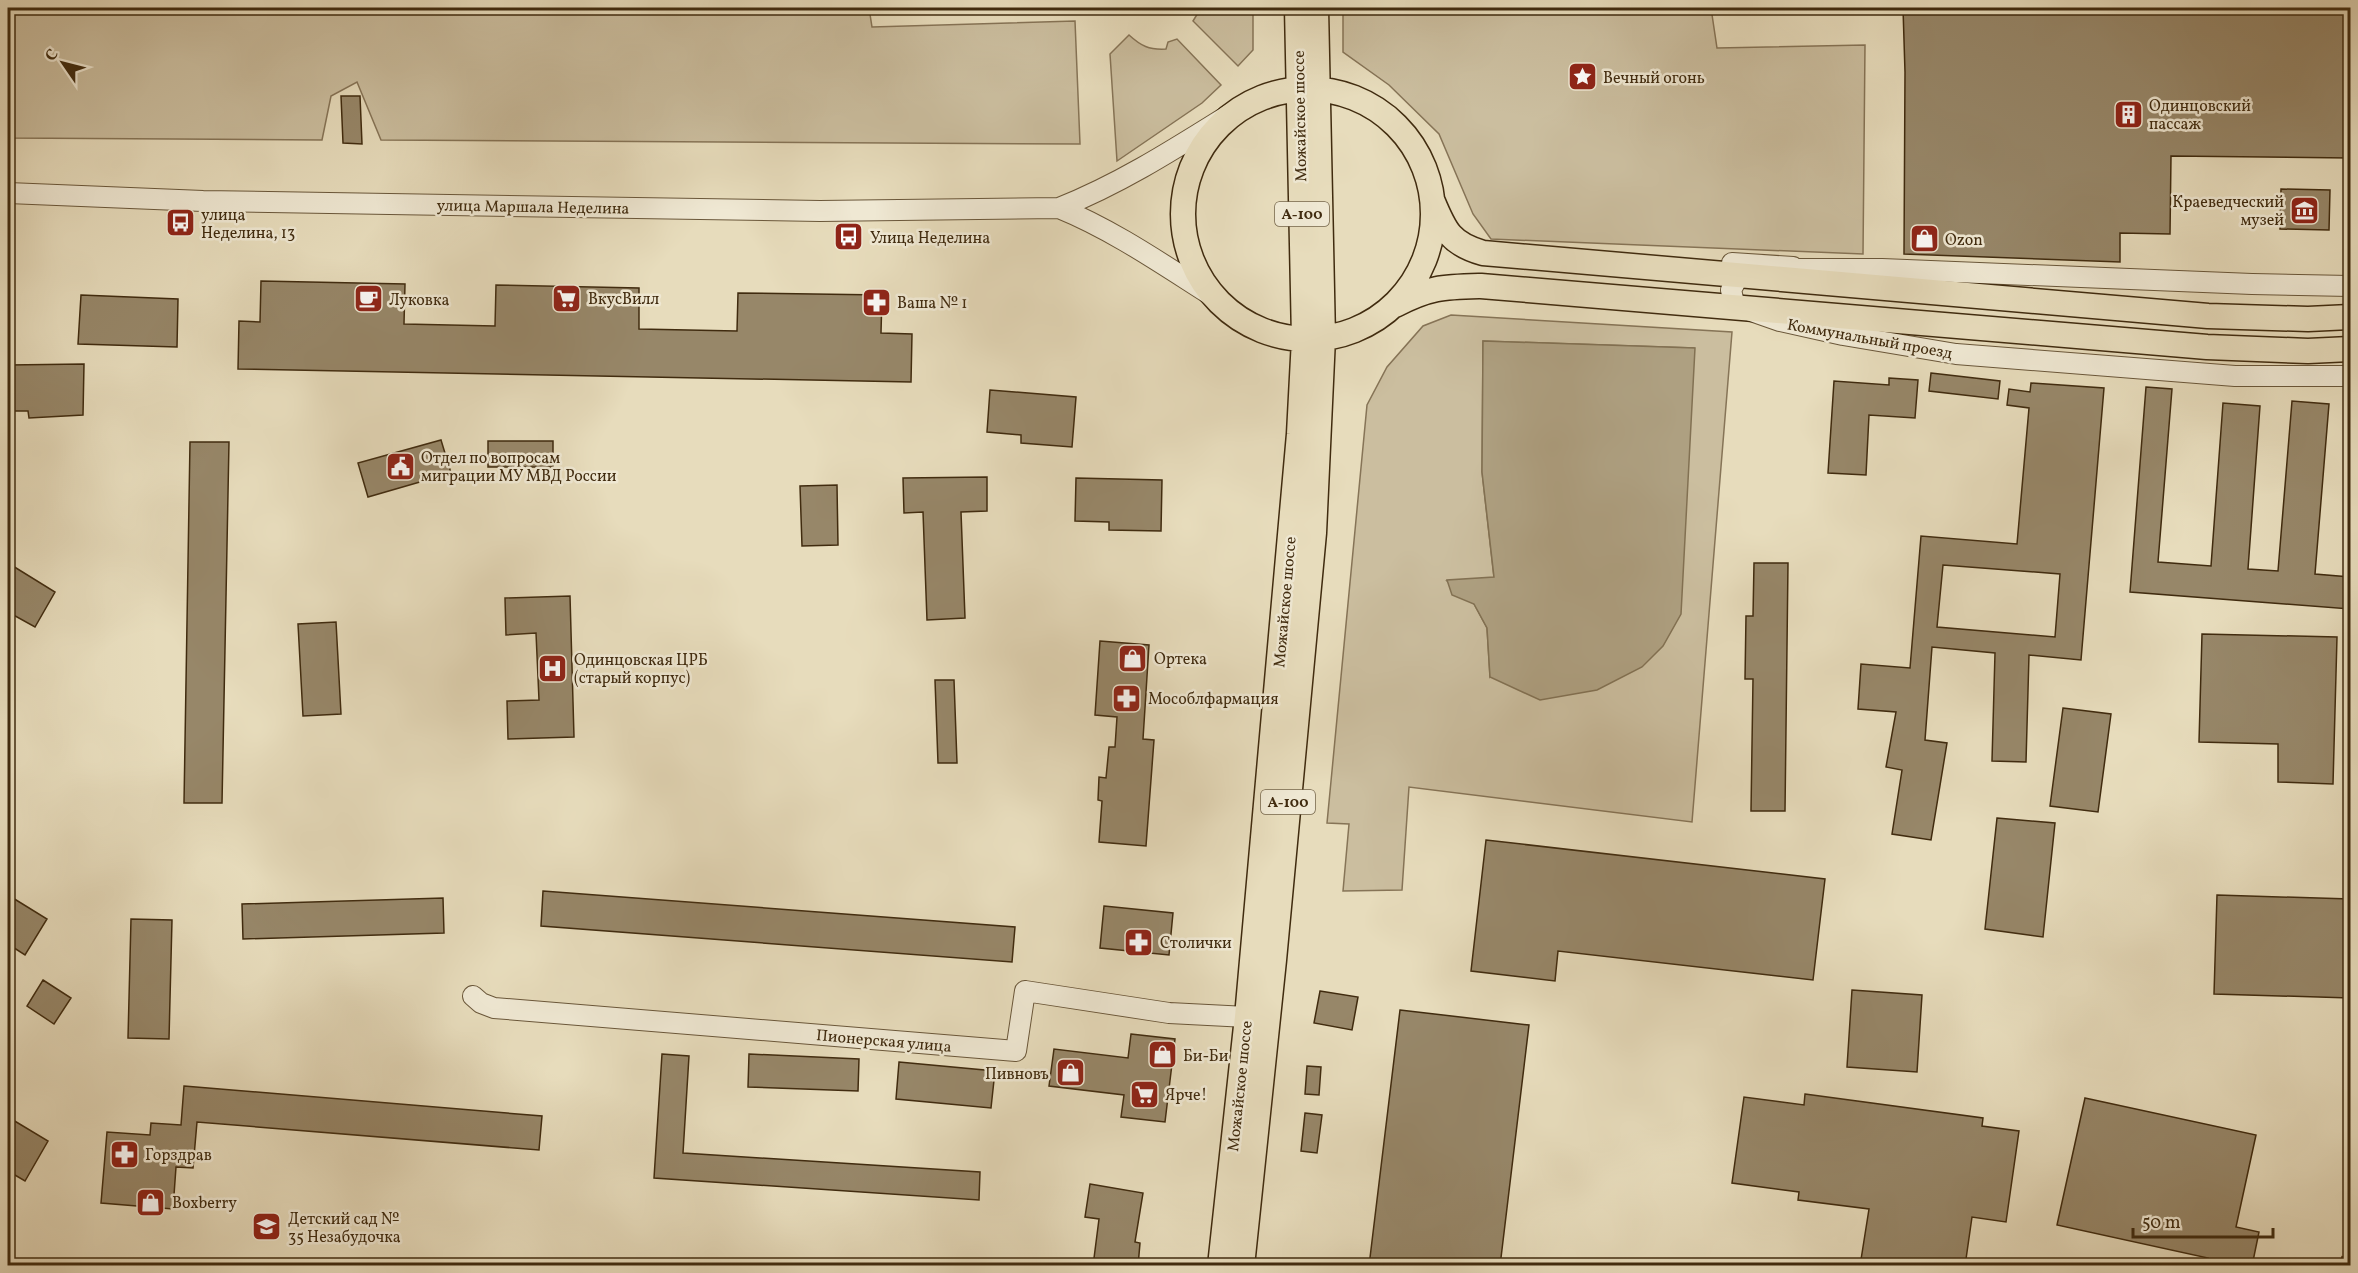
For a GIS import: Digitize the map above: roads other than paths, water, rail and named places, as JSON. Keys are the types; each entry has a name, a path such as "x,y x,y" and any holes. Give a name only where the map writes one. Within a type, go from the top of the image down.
{"main road":[{"name":"Можайское шоссе","path":"1297,8 1309,89"},
{"name":"Можайское шоссе","path":"1242,1266 1274,960 1314,533 1314,339 1309,89 1316,8"},
{"path":"1433,202 1433,231 1426,258 1413,283 1395,305 1371,323 1344,335 1314,339 1286,338 1258,330 1233,315 1211,295 1193,267 1183,234 1182,200 1191,167 1208,137 1232,113 1268,94 1309,89 1345,93 1378,109 1406,134 1425,166 1433,202 1445,230 1458,243 1468,249 1483,253 2208,316 2308,319 2350,317"},
{"name":"Коммунальный проезд","path":"1395,305 1418,293 1441,287 1481,286 1746,309"},
{"path":"1746,309 2207,347 2308,351 2350,349"},
{"name":"Можайское шоссе","path":"1220,1266 1247,1017 1299,434 1314,339"}],"street":[{"path":"1059,208 1080,200 1155,161 1232,113"},
{"name":"улица Маршала Неделина","path":"8,194 204,201 820,211 1059,208"},
{"path":"1059,208 1079,216 1131,245 1211,295"},
{"path":"1635,300 1630,285 1638,266 1644,260 1656,257 1810,269"},
{"path":"1706,271 1882,269 2350,286"},
{"path":"1746,309 1734,303 1731,290 1737,279 1750,275"},
{"name":"Коммунальный проезд","path":"1746,309 1780,321 1843,335 1956,354 2235,376 2350,376"},
{"name":"Пионерская улица","path":"473,996 481,1003 494,1008 1016,1051 1025,991 1169,1013 1247,1017"}],"railway":[{"path":"2341,1266 2350,1234"}],"place":[{"name":"Вечный огонь","path":"1582,77"},
{"name":"Одинцовский пассаж","path":"2128,114"},
{"name":"Краеведческий музей","path":"2305,210"},
{"name":"улица Неделина, 13","path":"180,223"},
{"name":"Улица Неделина","path":"849,237"},
{"name":"Ozon","path":"1924,239"},
{"name":"ВкусВилл","path":"567,298"},
{"name":"Луковка","path":"368,299"},
{"name":"Ваша № 1","path":"876,302"},
{"name":"Отдел по вопросам миграции МУ МВД России","path":"400,466"},
{"name":"Ортека","path":"1133,658"},
{"name":"Одинцовская ЦРБ (старый корпус)","path":"553,668"},
{"name":"Мособлфармация","path":"1127,698"},
{"name":"Столички","path":"1139,942"},
{"name":"Би-Би","path":"1162,1055"},
{"name":"Пивновъ","path":"1070,1073"},
{"name":"Ярче!","path":"1144,1094"},
{"name":"Горздрав","path":"124,1154"},
{"name":"Boxberry","path":"151,1202"},
{"name":"Детский сад № 35 Незабудочка","path":"267,1227"}]}
